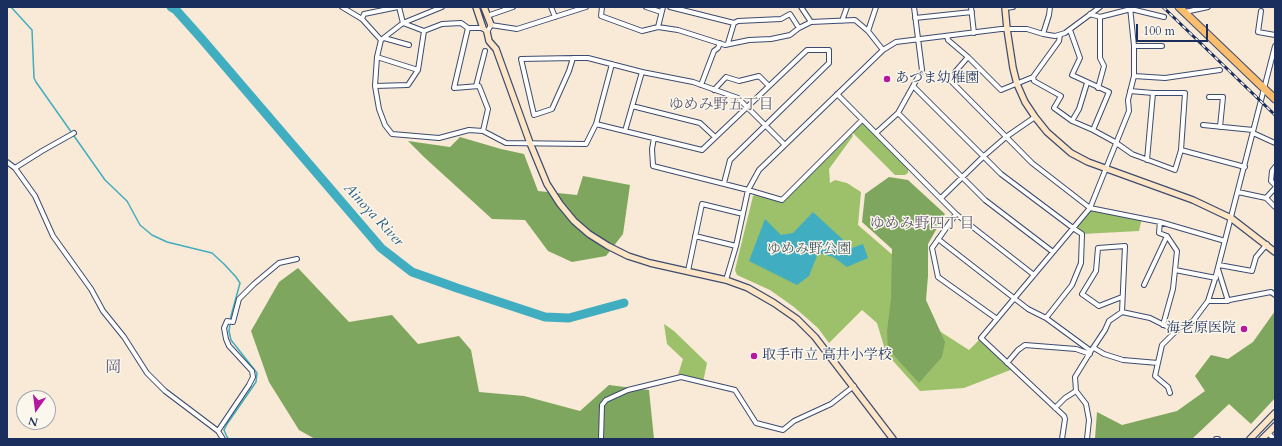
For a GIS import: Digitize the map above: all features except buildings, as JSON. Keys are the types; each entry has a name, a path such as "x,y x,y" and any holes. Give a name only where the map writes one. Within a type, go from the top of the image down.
{"highway":[{"path":"1182,10 1275,99"}],"street":[{"path":"342,7 362,19 382,39 409,45"},
{"path":"362,19 364,14 398,7 403,23"},
{"path":"424,7 426,13"},
{"path":"442,7 403,23 382,39 377,57 375,86 379,109 385,125 392,134 439,138 469,130 483,131 506,143 586,144 596,124 612,64"},
{"path":"476,7 489,41 496,49 530,143 548,184 560,204 574,221 589,234 628,256 650,263 726,280 754,292 774,303 796,319 815,337 854,386 893,439"},
{"path":"484,7 491,25"},
{"path":"487,16 513,7"},
{"path":"551,7 555,17"},
{"path":"403,23 424,31 442,24 461,22 468,28 485,30 491,25 517,29 586,7"},
{"path":"602,7 601,16 642,31 658,27 678,30 725,44 790,36 799,28 811,22 855,20 868,31 883,50"},
{"path":"646,7 661,12"},
{"path":"658,27 662,7"},
{"path":"670,7 734,23 738,21 781,19 790,14 799,28"},
{"path":"801,7 811,22"},
{"path":"842,21 847,7"},
{"path":"868,31 876,7"},
{"path":"876,133 898,113 922,70 914,7"},
{"path":"1013,7 1005,8 1012,68 1025,102 1047,132 1071,152 1088,162 1193,200 1231,218 1267,244 1275,252"},
{"path":"1043,34 1050,7"},
{"path":"726,280 736,246 748,190 759,170 883,50 896,42 1007,29 1031,30 1055,36 1070,30 1100,7"},
{"path":"1182,10 1208,7"},
{"path":"1090,14 1100,17 1131,8 1164,17"},
{"path":"1062,439 1065,419 1064,416 981,338 1090,208 1115,142 1129,111 1128,100 1134,76 1134,46 1131,8"},
{"path":"915,18 971,9 974,33"},
{"path":"1261,11 1258,32 1275,35"},
{"path":"1098,88 1104,66 1100,58 1100,17"},
{"path":"728,43 734,23"},
{"path":"468,28 454,88 480,86 488,109 483,131"},
{"path":"1070,30 1080,58 1072,75 1109,92 1093,130"},
{"path":"375,86 408,85 418,70 424,31"},
{"path":"947,36 948,40 968,57 1001,90 1033,78 1059,41 1060,35"},
{"path":"701,85 714,51 718,48 720,43"},
{"path":"1134,46 1162,46"},
{"path":"1170,392 1168,387 1155,376 1162,345 1176,331 1193,321 1208,301 1216,278 1275,46"},
{"path":"596,124 702,150 807,50 830,50 829,63 730,160 724,183"},
{"path":"476,86 485,51"},
{"path":"377,57 418,70"},
{"path":"968,57 949,79 1032,163 1090,208 1160,222 1225,241"},
{"path":"573,58 569,71 552,109 534,115 520,59 573,58 588,58 642,72 693,82 738,98 785,145"},
{"path":"1134,76 1165,78 1220,70"},
{"path":"625,131 642,72"},
{"path":"714,90 726,77 739,81 759,76 769,86"},
{"path":"1033,78 1034,81 1061,96 1054,108 1072,120 1115,142 1132,154 1175,170 1181,150 1185,92 1153,93 1130,91"},
{"path":"1072,120 1079,109 1087,83"},
{"path":"913,86 1001,174 1082,234 1081,263 1072,285 1046,318"},
{"path":"1147,160 1153,93"},
{"path":"837,94 956,214 1034,275"},
{"path":"1209,97 1223,97 1220,127"},
{"path":"632,106 700,123 715,137"},
{"path":"898,113 985,200 1053,252"},
{"path":"941,198 1006,136 1035,117"},
{"path":"654,138 652,149 653,166 724,183 782,200 862,120"},
{"path":"1203,125 1253,132 1275,143"},
{"path":"15,168 42,150 72,134"},
{"path":"1181,150 1245,167"},
{"path":"7,162 15,168 36,196 53,236 91,288 102,311 124,337 147,373 165,391 218,431 222,439"},
{"path":"1275,167 1272,171 1271,181 1275,185"},
{"path":"1266,198 1275,188"},
{"path":"1238,192 1266,198 1275,207"},
{"path":"688,271 702,204 743,214"},
{"path":"956,214 932,248 938,277 997,319"},
{"path":"1160,222 1159,233 1167,236 1177,251 1174,289 1163,325"},
{"path":"695,236 736,246"},
{"path":"1144,285 1167,236"},
{"path":"938,239 1028,309 1046,318 1092,351"},
{"path":"1218,267 1252,271 1256,258 1267,244"},
{"path":"1122,297 1099,306 1082,294 1096,271 1098,248 1125,246 1122,312"},
{"path":"218,431 253,378 252,371 229,346 224,328 226,321 233,322 239,299 254,284 279,263 297,259"},
{"path":"1218,267 1228,301"},
{"path":"1175,270 1216,278"},
{"path":"1208,301 1228,301 1271,292 1275,294"},
{"path":"1087,439 1089,420 1086,404 1076,391 1075,377 1105,330 1109,321 1122,312 1150,318 1176,331"},
{"path":"1007,363 1018,350 1026,345 1076,348 1123,360 1158,363"},
{"path":"601,439 602,405 606,400 628,390 681,377 735,390 756,423 783,430 794,421 831,404 854,386"},
{"path":"1055,408 1065,398 1076,391"},
{"path":"1250,439 1275,413"},
{"path":"1262,439 1275,426"},
{"path":"1268,433 1274,439"}],"green space":[{"path":"861,123 908,169 908,173 905,175 895,175 852,132"},
{"name":"ゆめみ野公園","path":"852,134 853,136 829,169 830,183 835,180 847,183 861,192 858,225 895,257 933,327 969,350 981,338 1013,369 964,388 920,391 886,353 877,323 862,310 829,343 818,328 794,307 770,290 737,275 735,270 753,196 755,195 783,202"},
{"path":"460,137 524,154 538,191 577,195 583,176 630,185 623,234 606,256 572,262 548,251 525,220 492,219 408,141 450,147"},
{"path":"889,177 908,180 945,214 928,244 926,300 945,342 942,357 919,383 888,349 887,331 891,299 892,249 862,222 865,194"},
{"path":"1090,208 1142,218 1139,231 1082,234 1073,228"},
{"path":"298,268 349,322 392,315 418,344 459,336 471,350 479,392 524,396 580,411 609,385 649,390 654,439 315,439 299,430 269,382 251,331 279,282"},
{"path":"1275,311 1275,398 1251,424 1229,404 1192,439 1095,439 1097,412 1122,425 1177,411 1205,391 1195,376 1211,355 1228,359 1253,342"},
{"path":"664,324 674,331 707,363 703,382 677,378 683,359 667,344"}],"water":[{"path":"813,212 852,248 863,244 868,258 847,267 833,257 818,253 809,276 797,285 749,261 765,219 781,235 793,233"}],"waterway":[{"path":"11,7 32,30 34,78 36,82 105,180 127,201 140,225 152,235 167,242 212,253 224,264 240,283 231,316 229,331 231,340 257,373 256,382 224,430 229,439"},
{"name":"Ainoya River","path":"171,7 176,10 201,38 381,248 412,272 545,317 569,318 624,303"}],"railway":[{"path":"1163,7 1275,115"}],"place":[{"name":"あづま幼稚園","path":"887,79"},
{"name":"海老原医院","path":"1244,329"},
{"name":"取手市立 高井小学校","path":"754,356"}],"district":[{"name":"ゆめみ野五丁目","path":"721,106"},
{"name":"ゆめみ野四丁目","path":"922,225"},
{"name":"岡","path":"113,368"}]}
